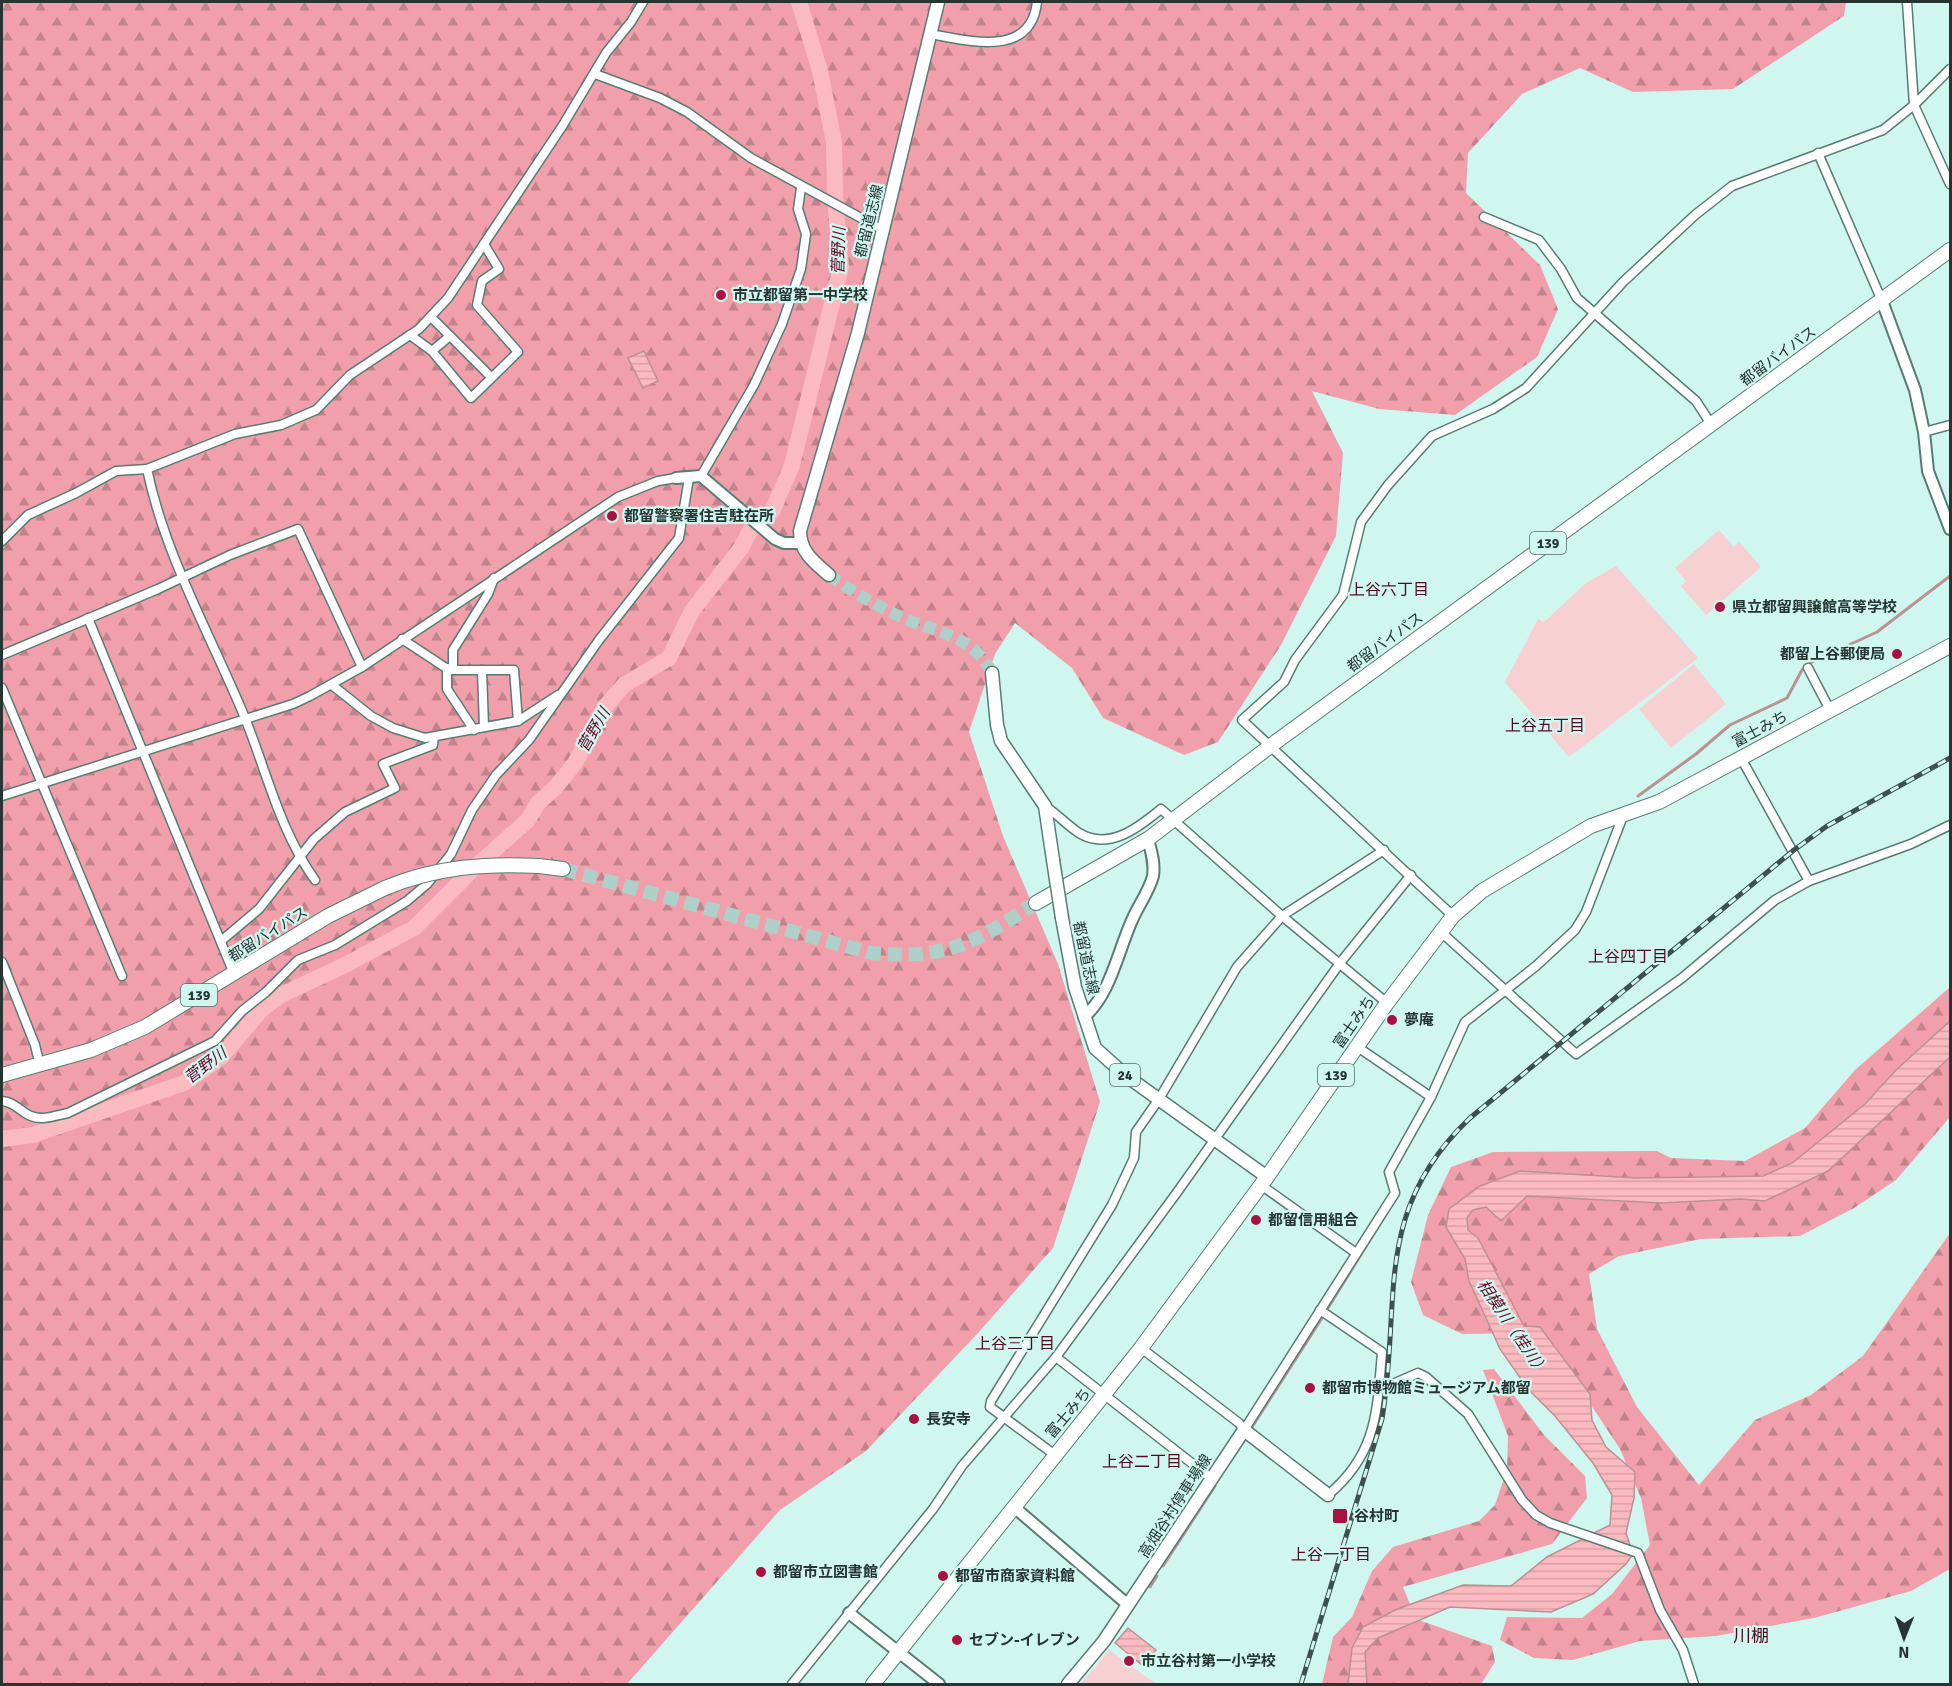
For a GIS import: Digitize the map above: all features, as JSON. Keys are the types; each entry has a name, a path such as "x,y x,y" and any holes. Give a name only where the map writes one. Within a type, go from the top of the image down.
{"highway":[{"name":"都留バイパス","path":"1036,903 1148,839 1269,747 1950,250"},
{"name":"富士みち","path":"873,1684 1141,1348 1264,1181 1387,1003 1453,916 1482,891 1540,854 1592,826 1659,802 1950,646"},
{"name":"都留バイパス","path":"2,1076 91,1050 145,1027 328,916 385,888 448,868 502,865 563,869"}],"main road":[{"name":"都留道志線","path":"800,543 800,531 858,333 938,2"},
{"path":"800,543 804,551 829,575"},
{"name":"都留道志線","path":"992,673 997,725 1002,741 1045,806 1062,918 1084,1017 1095,1048 1159,1100 1215,1140 1264,1181"},
{"path":"1244,1430 1328,1495"},
{"name":"高畑谷村停車場線","path":"1068,1684 1104,1641 1244,1430"}],"street":[{"path":"2,541 28,515 116,471 147,469 235,434 281,425 316,410 350,375 410,335 448,298 595,74 606,53 631,22 643,2"},
{"path":"930,34 984,41 1018,37 1031,25 1037,2"},
{"path":"1907,2 1914,105 1950,184"},
{"path":"1453,916 1242,720 1284,682 1295,660 1343,595 1361,522 1388,486 1432,436 1493,409 1526,388 1623,282 1695,214 1732,186 1818,153 1869,137 1914,105 1950,69"},
{"path":"595,74 660,98 687,112 725,142 801,188 883,230"},
{"path":"1818,153 1882,301 1915,390 1924,432 1928,471 1950,529"},
{"path":"2,1101 11,1102 31,1116 48,1118 69,1113 215,1041 242,1011 266,992 298,960 335,945 407,901 427,884 451,854 472,810 496,775 529,740 559,695 679,538 695,477 754,385 782,324 801,269 806,234 797,199 801,188"},
{"path":"1484,217 1539,240 1561,269 1577,298 1696,401 1711,424"},
{"path":"410,335 432,351 471,398 518,352 477,305 482,281 500,269 484,244"},
{"path":"430,316 491,377"},
{"path":"432,351 450,336"},
{"path":"1924,432 1950,425"},
{"path":"147,469 154,500 183,576 245,720 270,792 299,858 315,880"},
{"path":"2,796 293,704 362,667 618,497 658,481 695,477 775,539 784,543 800,543"},
{"path":"2,655 298,529 362,667"},
{"path":"474,729 447,689 453,650 488,594 494,578"},
{"path":"88,618 141,752 234,974"},
{"path":"402,639 450,669 514,670 518,721"},
{"path":"1808,668 1830,710"},
{"path":"482,670 484,727"},
{"path":"332,685 349,700 393,728 425,738 518,721 559,695"},
{"path":"2,688 122,976"},
{"path":"221,941 260,909 314,839 345,812 395,788 383,764 434,745 434,737"},
{"path":"1741,758 1809,881"},
{"path":"1045,806 1092,839 1125,835 1161,809 1282,916 1387,1003"},
{"path":"1141,1348 1239,1423 1244,1430 1395,1193 1389,1172 1431,1097 1465,1022 1505,992 1575,930 1586,912 1623,816"},
{"path":"1441,932 1576,1054 1682,978 1775,900 1809,881 1911,844 1950,825"},
{"path":"1084,1017 1095,1006 1103,992 1126,932 1151,882 1154,862 1148,839"},
{"path":"1054,1455 990,1407 991,1401 1112,1205 1134,1158 1136,1132 1159,1100 1237,967 1282,916 1384,850"},
{"path":"792,1684 933,1509 962,1466 1006,1418 1056,1357 1215,1140 1340,963 1411,875"},
{"path":"2,962 35,1045 40,1066"},
{"path":"1356,1046 1431,1097"},
{"path":"1264,1181 1356,1254"},
{"path":"1320,1310 1382,1352 1379,1390 1366,1450 1343,1482 1328,1495"},
{"path":"1056,1357 1212,1479"},
{"path":"1379,1390 1418,1373 1426,1377 1468,1414 1522,1500 1536,1515 1584,1535 1633,1551 1640,1556 1660,1610 1683,1650 1694,1684"},
{"path":"1014,1507 1127,1604"},
{"path":"849,1613 939,1684"}],"shaded area":[{"path":"1719,530 1734,547 1739,542 1761,567 1706,615 1681,586 1686,581 1675,568"},
{"path":"1616,566 1698,658 1569,757 1505,682 1538,619 1544,622 1586,583"},
{"path":"1694,664 1726,704 1671,748 1639,709"},
{"path":"1109,1650 1156,1684 1081,1684"}],"green space":[{"path":"2,2 1846,2 1844,16 1733,89 1633,92 1580,68 1522,94 1468,153 1466,193 1540,265 1558,309 1537,357 1455,415 1379,409 1312,391 1343,453 1336,536 1281,645 1218,742 1184,755 1103,718 1072,668 1015,623 995,654 969,732 1003,836 1058,964 1100,1102 1053,1248 978,1333 866,1451 780,1510 627,1684 2,1684"},
{"path":"1950,987 1950,1117 1896,1180 1854,1208 1800,1236 1701,1239 1619,1256 1589,1274 1597,1329 1637,1407 1699,1485 1755,1420 1811,1395 1863,1356 1950,1233 1950,1569 1911,1591 1814,1618 1716,1636 1640,1641 1573,1660 1534,1658 1500,1640 1507,1617 1582,1618 1612,1594 1650,1545 1641,1498 1620,1449 1571,1375 1525,1333 1462,1334 1423,1315 1411,1282 1428,1215 1451,1167 1493,1152 1657,1151 1671,1158 1745,1161 1805,1128 1855,1070"},
{"path":"1494,1369 1544,1435 1585,1476 1587,1498 1552,1544 1403,1587 1416,1619 1492,1646 1495,1662 1481,1684 1322,1684 1333,1637 1352,1617 1372,1571 1393,1547 1479,1521 1495,1505 1507,1469 1508,1436 1483,1370"}],"water":[{"path":"644,351 658,381 643,388 628,358"},
{"name":"相模川（桂川）","path":"1950,1021 1950,1057 1828,1171 1765,1201 1741,1199 1661,1203 1527,1196 1501,1221 1486,1207 1473,1210 1467,1218 1468,1230 1478,1238 1524,1326 1540,1327 1590,1394 1592,1420 1606,1447 1635,1472 1634,1498 1626,1533 1633,1554 1626,1564 1593,1594 1551,1612 1450,1607 1378,1638 1365,1652 1367,1684 1348,1684 1352,1648 1363,1627 1395,1610 1463,1585 1511,1586 1547,1557 1610,1525 1612,1495 1593,1463 1555,1416 1528,1389 1500,1349 1469,1281 1465,1259 1446,1227 1449,1209 1480,1186 1520,1171 1636,1178 1763,1176 1792,1163 1865,1104 1896,1070"},
{"path":"1128,1628 1156,1650 1143,1666 1115,1643"}],"waterway":[{"name":"菅野川","path":"2,1139 33,1135 184,1083 220,1058 262,1009 281,995 343,966 414,928 472,870 528,820 538,803 555,788 575,763 604,708 624,685 669,658 692,611 741,548 750,531 773,510 792,465 841,267 835,198 834,142 820,71 799,2"},
{"path":"1638,796 1696,754 1730,725 1787,698 1802,670 1812,662 1877,632 1950,576"},
{"path":"1328,1308 1386,1214"},
{"path":"1252,1427 1322,1318"},
{"path":"1163,1566 1215,1486"},
{"path":"1150,1587 1157,1576"}],"tunnel":[{"path":"829,575 885,609 965,643 975,651 992,673"},
{"path":"563,869 871,953 897,955 920,954 959,946 995,929 1036,903"}],"railway":[{"path":"1301,1684 1382,1419 1396,1259 1404,1223 1417,1188 1439,1153 1470,1118 1794,850 1827,826 1950,758"}],"place":[{"name":"市立都留第一中学校","path":"721,295"},
{"name":"都留警察署住吉駐在所","path":"612,516"},
{"name":"県立都留興譲館高等学校","path":"1720,607"},
{"name":"都留上谷郵便局","path":"1897,654"},
{"name":"夢庵","path":"1392,1020"},
{"name":"都留信用組合","path":"1256,1220"},
{"name":"都留市博物館ミュージアム都留","path":"1310,1388"},
{"name":"長安寺","path":"914,1419"},
{"name":"谷村町","path":"1340,1516"},
{"name":"都留市立図書館","path":"761,1572"},
{"name":"都留市商家資料館","path":"943,1576"},
{"name":"セブン-イレブン","path":"957,1640"},
{"name":"市立谷村第一小学校","path":"1129,1661"}],"district":[{"name":"上谷六丁目","path":"1389,589"},
{"name":"上谷五丁目","path":"1545,725"},
{"name":"上谷四丁目","path":"1628,956"},
{"name":"上谷三丁目","path":"1015,1343"},
{"name":"上谷二丁目","path":"1142,1461"},
{"name":"上谷一丁目","path":"1331,1554"},
{"name":"川棚","path":"1751,1636"}]}
